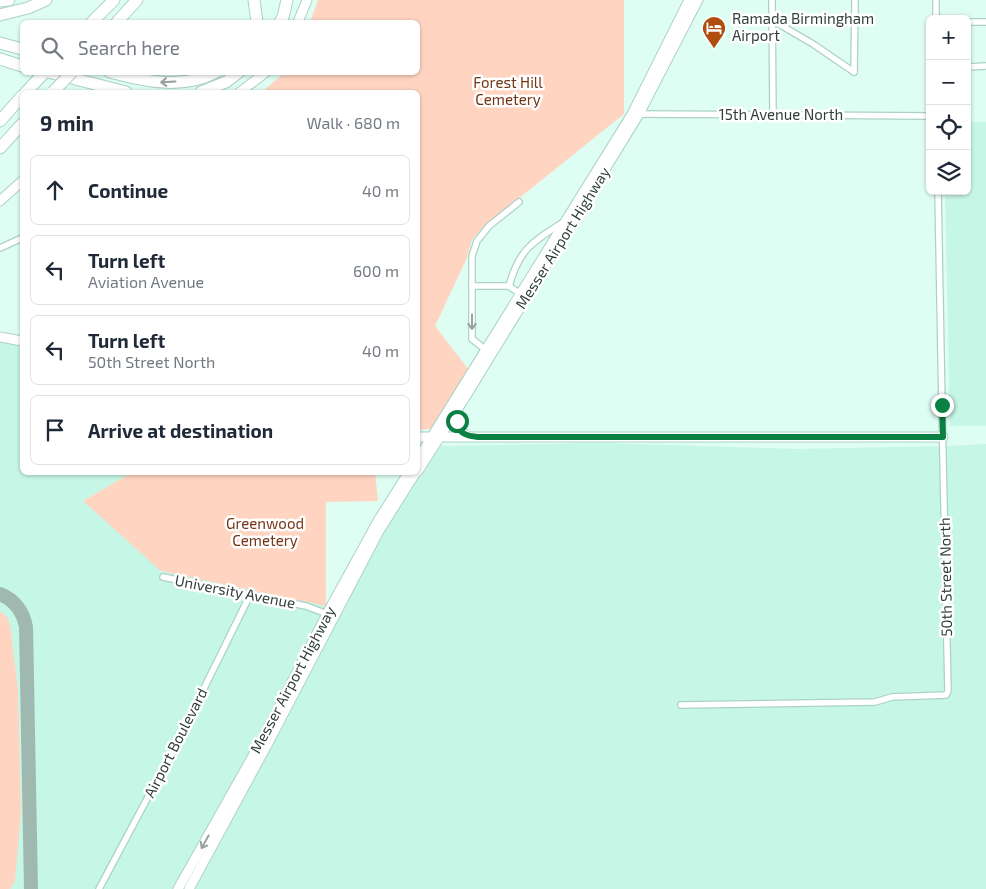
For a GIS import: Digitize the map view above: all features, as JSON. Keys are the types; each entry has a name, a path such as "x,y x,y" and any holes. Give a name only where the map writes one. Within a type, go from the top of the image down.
{"highway":[{"path":"0,1 9,0"},
{"path":"0,15 28,8 46,0"},
{"path":"94,20 114,0"},
{"path":"119,20 137,0"},
{"path":"254,0 257,20"},
{"path":"281,20 287,0"},
{"path":"0,43 20,48"},
{"path":"0,59 20,66"},
{"path":"0,66 20,67"},
{"path":"28,90 43,75"},
{"path":"58,75 118,90"},
{"path":"55,90 69,75"},
{"path":"123,75 152,82 195,79 211,75"},
{"path":"206,90 226,82 235,75"},
{"path":"0,121 20,99"},
{"path":"0,148 20,126"}],"main road":[{"path":"299,20 307,0"},
{"name":"Messer Airport Highway","path":"420,455 458,408 565,221 636,114 689,0"},
{"name":"Messer Airport Highway","path":"420,466 486,350 523,296 636,114 698,0"},
{"path":"243,90 262,75"},
{"path":"0,201 20,183"},
{"path":"0,337 20,341"},
{"path":"458,408 457,427 460,432 468,436 478,437"},
{"path":"420,438 943,437"},
{"path":"420,441 424,448"},
{"name":"Messer Airport Highway","path":"190,889 378,521 407,475"},
{"name":"Messer Airport Highway","path":"178,889 379,531 415,475"}],"street":[{"path":"772,0 773,115"},
{"path":"772,20 813,44 854,72 854,0"},
{"path":"936,0 936,15"},
{"path":"971,22 986,22"},
{"path":"971,66 986,66"},
{"name":"15th Avenue North","path":"636,114 926,116"},
{"name":"50th Street North","path":"681,705 875,702 892,697 946,695 948,690 938,195"},
{"path":"486,350 472,339 472,256 477,241 489,226 519,202"},
{"path":"509,286 514,266 522,253 565,221"},
{"path":"0,248 20,239"},
{"path":"472,286 509,286 523,296"},
{"name":"University Avenue","path":"163,577 306,606 331,616"},
{"name":"Airport Boulevard","path":"99,889 181,735 250,595"}],"shaded area":[{"path":"971,122 986,122 986,426 950,426 945,195 971,195"},
{"path":"0,339 20,344 20,475 128,475 83,501 326,606 347,568 405,475 420,475 420,445 601,443 797,449 986,444 986,889 0,889"}],"green space":[{"name":"Forest Hill Cemetery","path":"318,0 624,0 624,114 483,227 472,240 466,260 435,326 469,370 437,426 429,429 420,430 420,90 264,90 282,75 420,75 420,20 311,20"},
{"name":"Greenwood Cemetery","path":"128,475 375,475 378,501 326,502 326,606 161,571 83,501"},
{"path":"0,611 7,617 10,625 18,689 21,812 15,881 10,889 0,889"}],"taxiway":[{"path":"0,594 10,599 17,607 23,616 26,627 31,889"}],"place":[{"name":"Ramada Birmingham Airport","path":"714,49"}],"route":[{"path":"457,421 457,427 460,432 468,436 478,437 943,437 942,405"}]}
